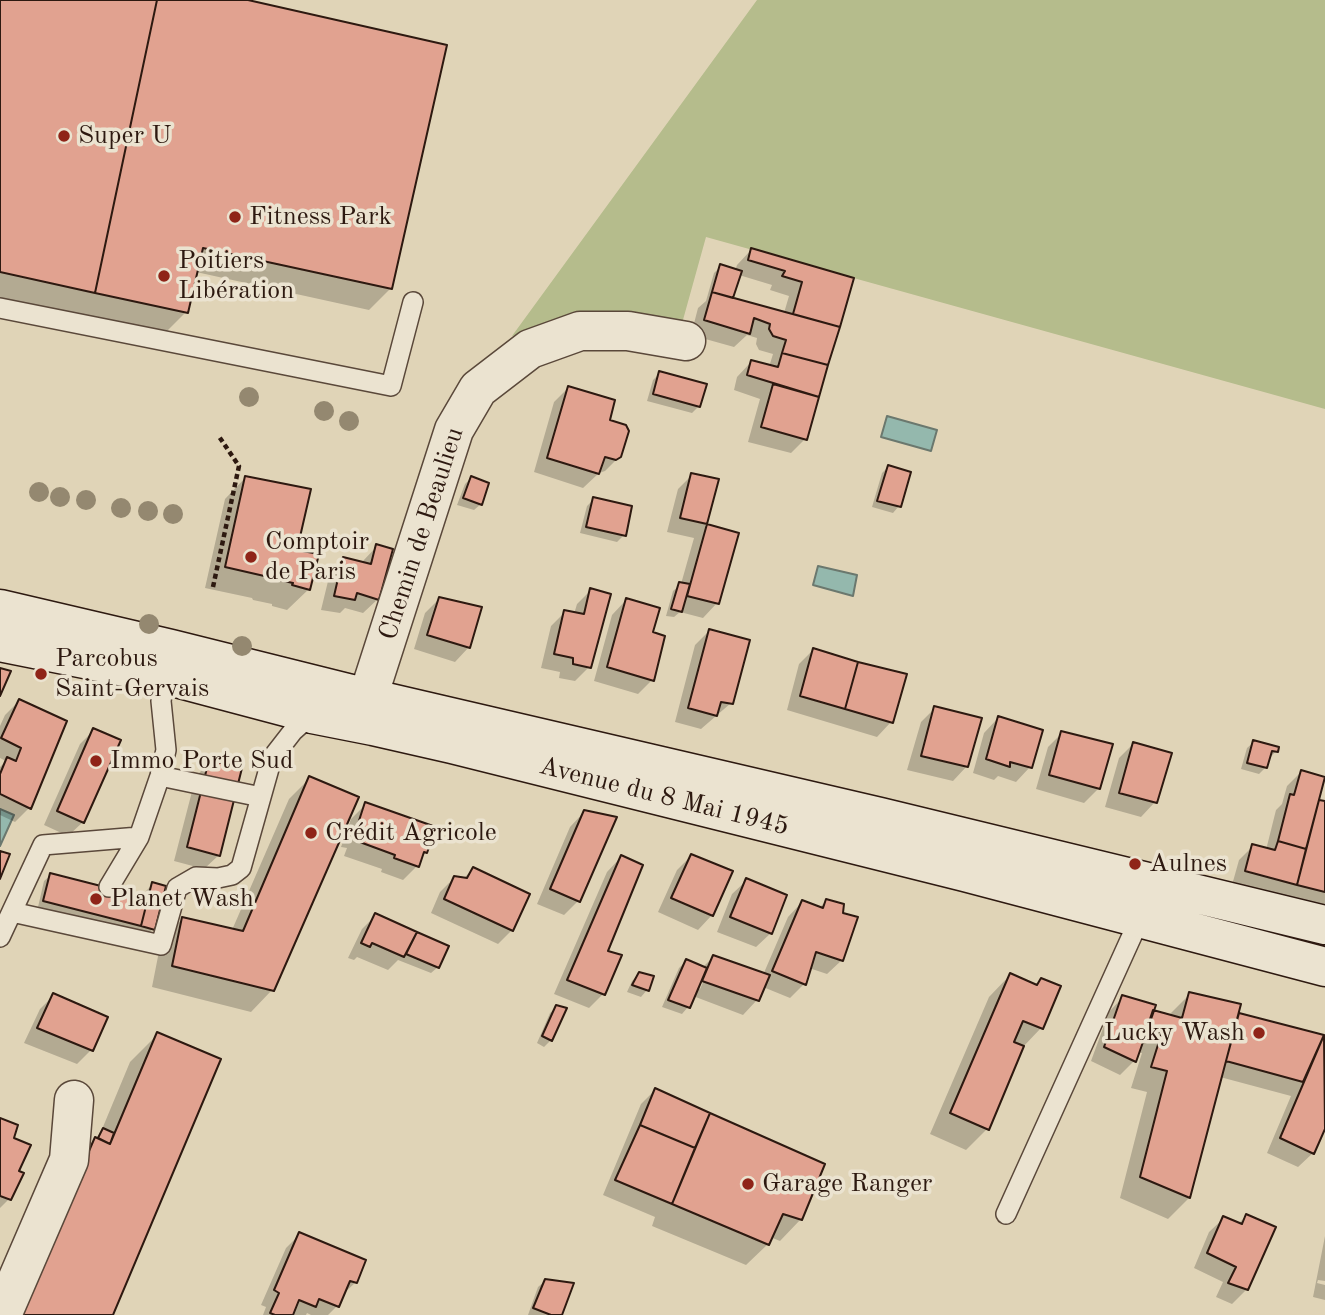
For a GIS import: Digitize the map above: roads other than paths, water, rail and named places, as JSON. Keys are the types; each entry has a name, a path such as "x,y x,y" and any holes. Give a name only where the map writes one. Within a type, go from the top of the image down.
{"main road":[{"name":"Chemin de Beaulieu","path":"368,697 454,430 478,388 530,349 580,331 628,331 685,341"},
{"name":"Avenue du 8 Mai 1945","path":"0,609 168,662 312,714 429,739 965,872 1325,967"},
{"name":"Avenue du 8 Mai 1945","path":"0,642 168,662 368,697 1325,925"},
{"path":"2,1315 69,1160 74,1100"}],"lane":[{"path":"0,308 391,386 412,302"},
{"path":"109,887 139,837 160,776 166,750 161,701 168,662"},
{"path":"12,912 99,923 161,945 177,888 196,877 218,878 232,875 241,868 272,758 293,731 312,714"},
{"path":"160,776 261,797"},
{"path":"0,937 43,845 139,837"},
{"path":"1006,1214 1140,918"}],"water":[{"path":"887,416 937,430 931,451 881,437"},
{"path":"818,566 857,575 853,596 813,585"},
{"path":"0,809 14,815 0,846"}],"place":[{"name":"Super U","path":"64,136"},
{"name":"Fitness Park","path":"235,217"},
{"name":"Poitiers Libération","path":"164,276"},
{"name":"Comptoir de Paris","path":"251,557"},
{"name":"Parcobus Saint-Gervais","path":"41,674"},
{"name":"Immo Porte Sud","path":"96,761"},
{"name":"Crédit Agricole","path":"311,833"},
{"name":"Aulnes","path":"1135,864"},
{"name":"Planet Wash","path":"96,899"},
{"name":"Lucky Wash","path":"1259,1033"},
{"name":"Garage Ranger","path":"748,1184"}]}
